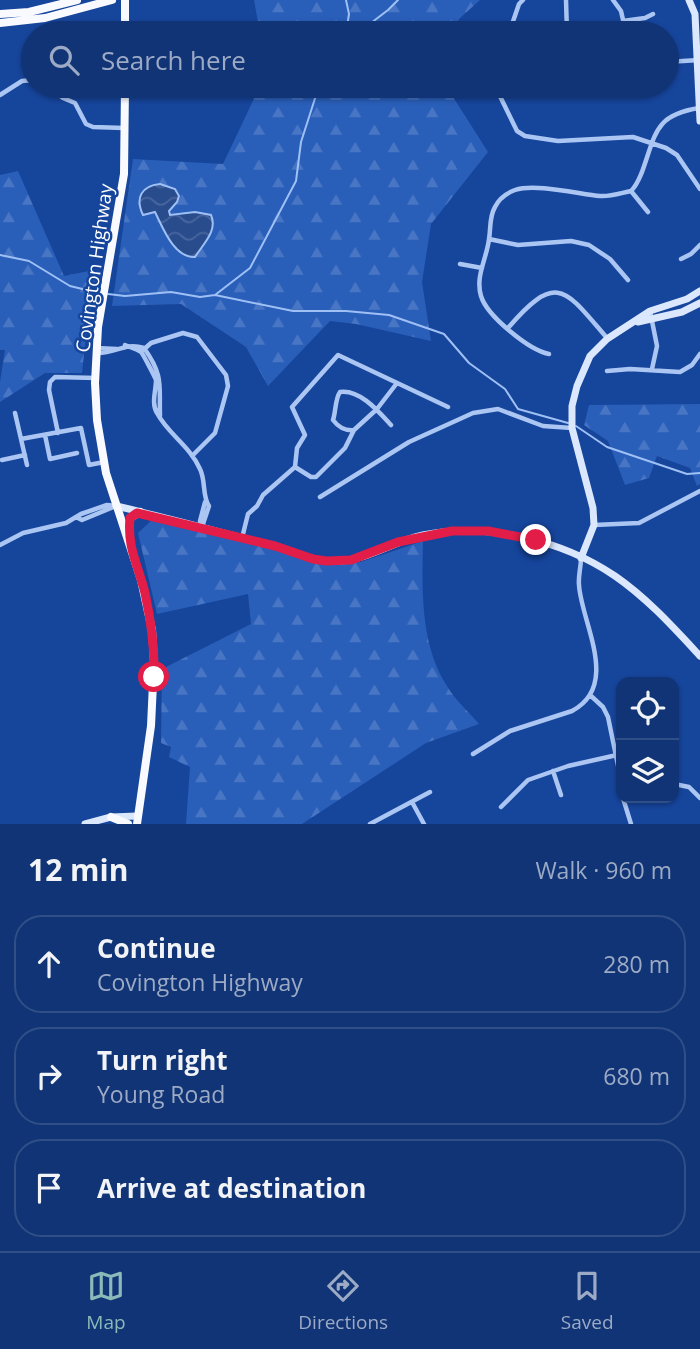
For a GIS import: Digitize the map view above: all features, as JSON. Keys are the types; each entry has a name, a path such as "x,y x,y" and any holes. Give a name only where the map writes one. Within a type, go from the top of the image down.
{"main road":[{"path":"0,14 29,12 77,0"},
{"path":"0,23 45,18 112,0"},
{"path":"124,21 125,0"},
{"path":"124,14 131,0"},
{"path":"102,2 113,4 124,14"},
{"name":"Covington Highway","path":"125,98 121,193 101,313 96,350 96,378 97,420 104,462 145,597 152,630 154,663 151,726 137,820"},
{"path":"128,539 130,518 140,512"},
{"path":"111,817 128,824"}],"street":[{"path":"513,21 523,0"},
{"path":"566,0 567,21"},
{"path":"613,0 621,11 623,21 653,14"},
{"path":"689,0 695,15 700,121"},
{"path":"679,61 699,60"},
{"path":"0,95 21,82"},
{"path":"63,98 75,103 86,124 93,127 125,128"},
{"path":"501,98 517,131 526,136 558,141 634,137 677,155 700,188"},
{"path":"549,354 539,352 508,328 482,297 482,268 494,208 504,196 515,190 573,191 601,197 631,191 639,181 658,127 668,117 700,108"},
{"path":"631,191 648,212"},
{"path":"489,239 518,245 571,241 589,245 611,259 628,280"},
{"path":"681,259 700,245"},
{"path":"460,264 482,268"},
{"path":"473,754 510,731 580,707 590,695 595,677 595,658 578,586 581,558 594,525 593,508 572,428 572,406 577,386 590,356 607,339 624,327 700,291"},
{"path":"508,328 537,298 548,293 559,293 574,300 607,339"},
{"path":"651,315 682,312 700,303"},
{"path":"651,315 657,346 652,369"},
{"path":"143,350 152,343 183,333 197,337 226,375 228,386 215,433 193,455"},
{"path":"96,350 110,354 125,345 143,350 159,374 162,423 193,455 203,475 205,502 208,506 202,527"},
{"path":"607,371 652,369 680,372 692,365 700,354"},
{"path":"242,538 248,514 257,506 263,495 295,467 297,448 305,435 292,407 338,355 448,407"},
{"path":"58,433 49,390 50,382 55,377 96,378"},
{"path":"295,467 311,477 316,477 345,447 363,420 377,410 397,383"},
{"path":"354,430 342,429 333,420 340,392 346,391 377,410 391,425"},
{"path":"320,497 409,442 473,413 492,409 543,426 572,428"},
{"path":"15,413 27,465"},
{"path":"21,439 80,428 89,465 104,462"},
{"path":"45,435 50,459 77,453"},
{"path":"2,460 25,455"},
{"path":"594,525 639,523 700,491"},
{"path":"205,502 216,507"},
{"path":"0,545 23,533 50,528 78,518 82,520 116,506 275,546 313,559 338,562 362,557 398,542 422,536 452,531 488,531 536,540 581,558 615,576 673,626 700,656"},
{"path":"590,695 603,707 616,752"},
{"path":"501,807 528,780 616,755"},
{"path":"553,771 561,795"},
{"path":"679,785 689,787 700,798"},
{"path":"370,824 430,792"},
{"path":"412,802 424,824"},
{"path":"625,803 631,824"},
{"path":"85,824 111,817 137,820"}],"green space":[{"path":"254,0 480,0 458,21 258,21"},
{"path":"254,98 454,98 488,152 431,224 422,282 431,341 356,324 330,321 268,386 246,347 181,304 112,306 133,159 223,164"},
{"path":"18,171 64,276 99,269 82,373 45,373 0,402 5,350 0,350 0,175"},
{"path":"700,404 700,484 697,486 690,468 657,456 649,478 625,485 608,441 584,425 589,405"},
{"path":"153,519 328,565 361,562 423,541 424,616 432,653 450,691 479,724 426,743 302,824 186,824 190,767 169,757 171,747 161,743 162,669 251,624 248,594 157,614 138,533"}],"water":[{"path":"160,184 175,189 179,196 169,211 170,215 195,212 211,215 211,232 195,257 181,253 175,247 155,212 143,215 141,194 148,187"}],"waterway":[{"path":"346,0 348,21"},
{"path":"374,21 398,0"},
{"path":"108,294 125,296 171,292 200,297 215,295 250,268 296,181 301,142 315,98"},
{"path":"0,255 29,261 70,286 99,293"},
{"path":"215,295 293,311 346,311 389,315 444,334 469,363 505,389 518,409 568,423"},
{"path":"576,426 607,447 687,474 700,473"}],"route":[{"path":"154,677 152,630 141,580 128,539 130,518 137,513 275,546 313,559 338,562 362,557 398,542 452,531 488,531 536,540"}]}
